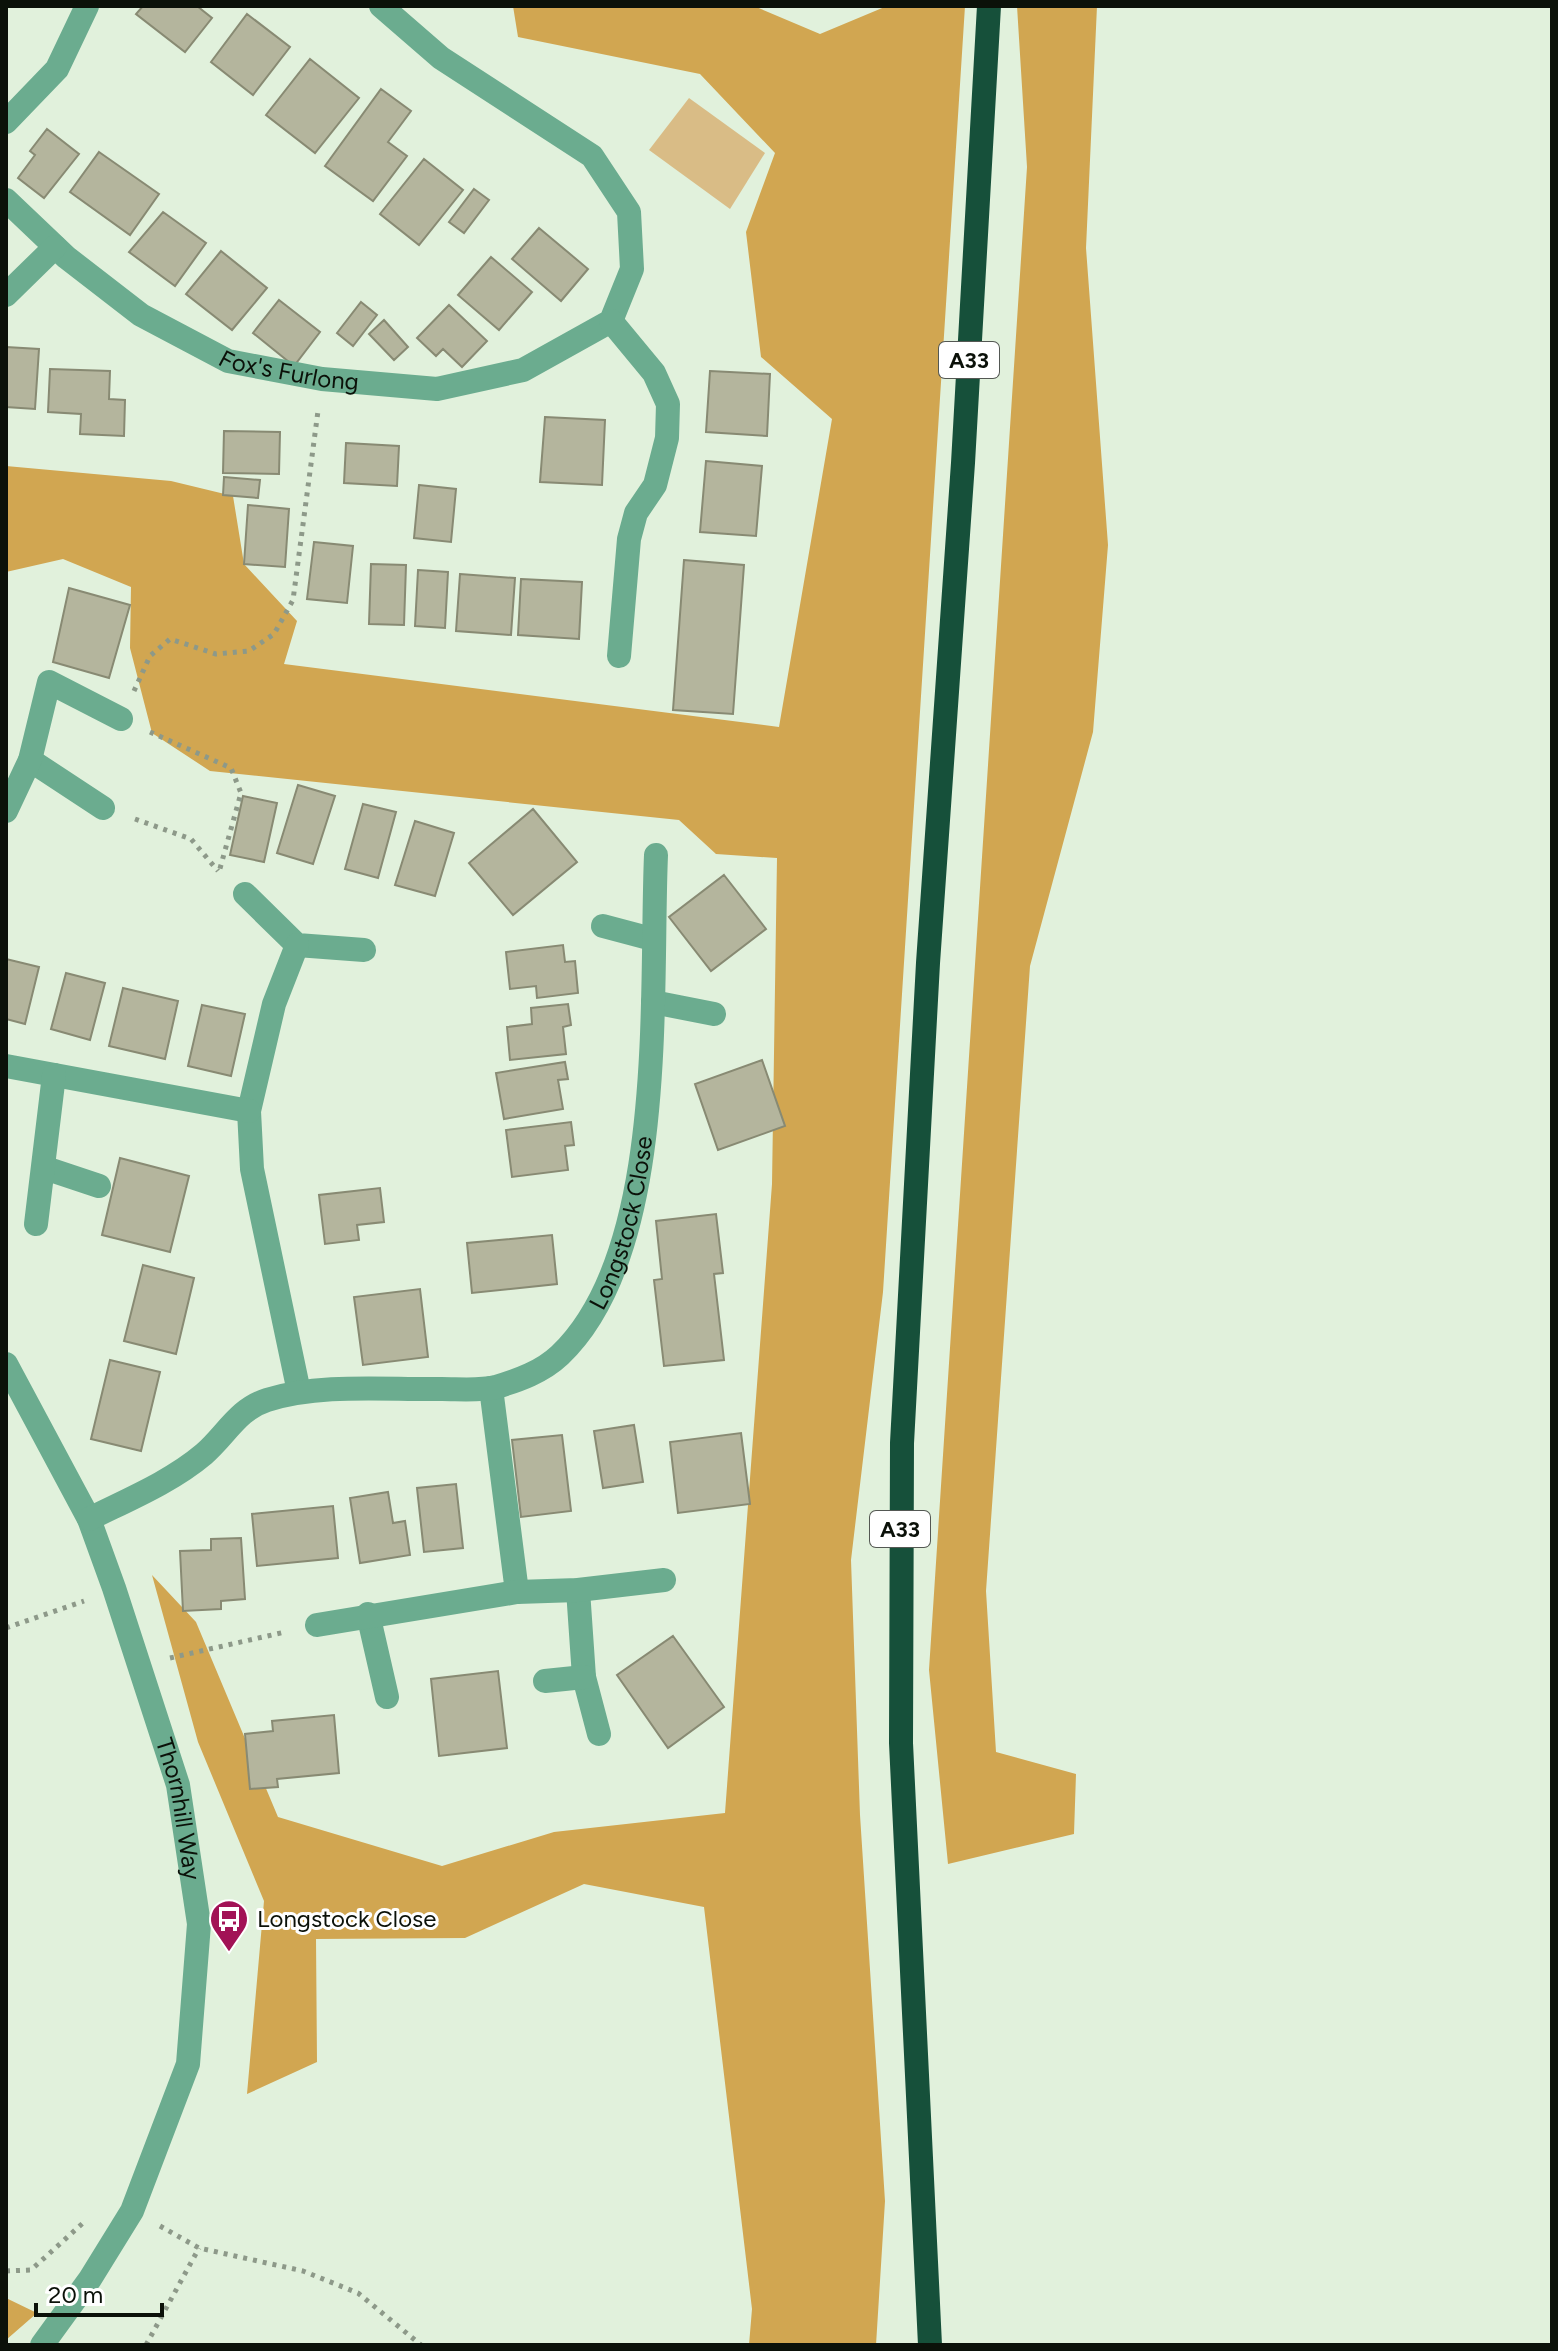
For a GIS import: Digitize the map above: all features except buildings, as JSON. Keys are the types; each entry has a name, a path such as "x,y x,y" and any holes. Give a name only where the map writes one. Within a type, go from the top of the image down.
{"highway":[{"name":"A33","path":"930,2345 901,1758 901,1458 920,1090 963,463 989,6"}],"street":[{"path":"6,122 57,69 87,6"},
{"path":"381,6 441,58 592,156 629,212 632,269 611,321 654,373 668,404 667,438 655,485 636,513 629,539 619,656"},
{"name":"Fox's Furlong","path":"6,200 55,247 141,315 228,361 322,379 437,389 523,370 611,321"},
{"path":"6,295 55,247"},
{"path":"6,811 30,760 49,682 121,719"},
{"path":"30,760 103,808"},
{"name":"Longstock Close","path":"89,1519 169,1479 205,1453 235,1418 265,1400 299,1392 491,1388 533,1375 560,1355 591,1316 614,1266 641,1177 653,1002 656,855"},
{"path":"245,894 297,945 364,950"},
{"path":"603,926 652,939"},
{"path":"297,945 274,1004 249,1111 252,1169 299,1392"},
{"path":"653,1002 714,1014"},
{"path":"6,1066 249,1111"},
{"path":"36,1224 54,1075"},
{"path":"45,1168 99,1186"},
{"name":"Thornhill Way","path":"6,1364 89,1519 114,1588 178,1785 199,1924 188,2064 132,2211 90,2279 42,2345"},
{"path":"491,1388 517,1592"},
{"path":"317,1625 368,1614 517,1592 578,1590 664,1580"},
{"path":"578,1590 584,1677 599,1734"},
{"path":"368,1614 387,1697"},
{"path":"545,1681 584,1677"}],"path":[{"path":"219,872 241,793 231,768 121,719 150,656 170,639 216,654 249,651 274,634 293,600 322,379"},
{"path":"103,808 191,839 219,872 245,894"},
{"path":"6,1628 69,1608 114,1588"},
{"path":"138,1666 317,1625"},
{"path":"6,2271 31,2270 94,2213 115,2202 199,2248 303,2271 358,2293 421,2345"},
{"path":"146,2345 199,2248"}],"shaded area":[{"path":"513,6 754,6 820,34 887,6 965,6 883,1292 851,1560 860,1815 885,2201 876,2345 749,2345 752,2309 704,1907 584,1884 465,1938 316,1939 317,2062 247,2094 264,1901 198,1742 152,1575 196,1622 278,1817 442,1866 554,1832 725,1813 772,1184 777,858 716,854 679,820 210,771 152,733 130,648 131,587 63,559 6,572 6,466 171,481 233,496 244,564 297,621 284,664 779,727 832,419 761,357 746,232 775,153 700,74 518,37"},
{"path":"1017,6 1097,6 1086,248 1108,545 1093,732 1030,966 986,1591 996,1752 1076,1774 1074,1834 948,1864 929,1670 1027,167"},
{"path":"689,98 765,153 730,209 649,150"},
{"path":"6,2298 37,2313 6,2340"}],"place":[{"name":"Longstock Close","path":"229,1953"}]}
